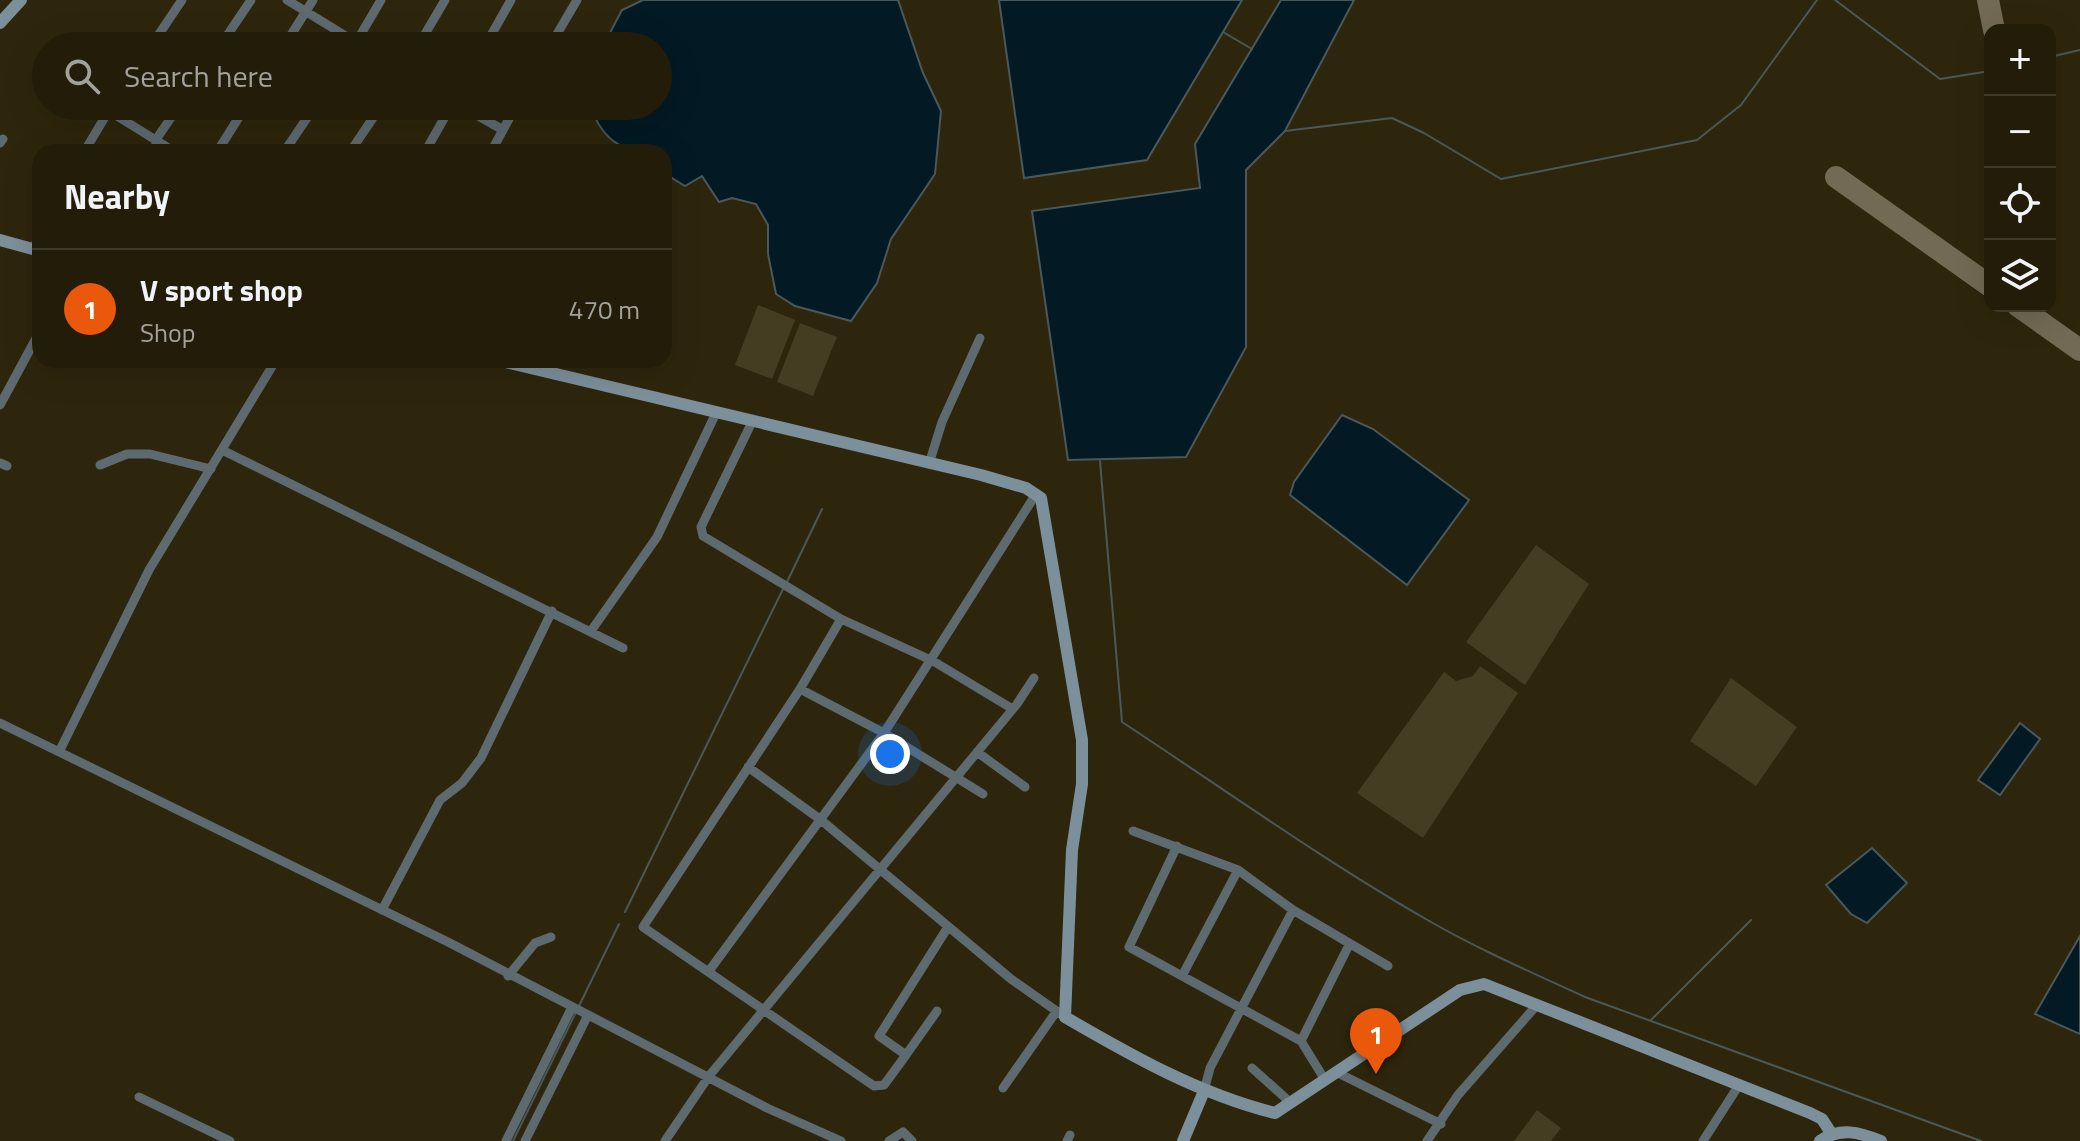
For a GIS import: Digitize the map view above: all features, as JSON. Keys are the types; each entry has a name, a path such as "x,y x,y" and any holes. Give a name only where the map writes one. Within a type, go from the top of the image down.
{"street":[{"path":"0,23 21,0"},
{"path":"160,32 182,0"},
{"path":"229,32 251,0"},
{"path":"287,0 337,32"},
{"path":"293,32 313,0"},
{"path":"364,32 381,0"},
{"path":"426,32 445,0"},
{"path":"493,32 511,0"},
{"path":"558,32 577,0"},
{"path":"89,144 103,120"},
{"path":"126,120 160,144"},
{"path":"155,141 169,120"},
{"path":"222,144 237,120"},
{"path":"289,144 306,120"},
{"path":"355,144 372,120"},
{"path":"430,144 443,120"},
{"path":"486,120 503,130"},
{"path":"495,144 508,120"},
{"path":"0,240 32,249"},
{"path":"929,464 942,422 980,338"},
{"path":"0,405 32,346"},
{"path":"59,752 149,570 271,368"},
{"path":"530,368 981,475 1036,494 1044,504 1082,740 1082,784 1072,850 1060,1014 1003,1088"},
{"path":"591,631 657,537 716,413"},
{"path":"752,422 701,530 703,536 841,619 933,661 1011,708"},
{"path":"222,450 623,648"},
{"path":"100,465 127,454 150,454 211,469"},
{"path":"709,971 884,733 933,661 1036,494"},
{"path":"382,910 440,800 462,783 481,758 552,611"},
{"path":"841,619 800,689 644,924 645,930 878,1087 906,1055 937,1011"},
{"path":"665,1141 709,1076 882,871 1034,678"},
{"path":"800,689 884,733 983,794"},
{"path":"0,723 382,910 767,1108 841,1141"},
{"path":"977,752 1025,787"},
{"path":"748,767 821,820 948,927 1060,1014 1131,1055 1204,1091 1275,1113 1460,990 1484,984 1810,1113 1822,1119 1825,1137 1857,1133 1881,1141"},
{"path":"1133,831 1238,870 1293,910 1388,966"},
{"path":"1177,846 1129,947 1301,1041 1331,1076 1441,1124"},
{"path":"1182,976 1238,870"},
{"path":"1183,1141 1210,1068 1293,910"},
{"path":"906,1055 879,1034 948,927"},
{"path":"508,976 535,943 551,937"},
{"path":"1301,1041 1349,945"},
{"path":"1427,1141 1458,1095 1536,1006"},
{"path":"506,1141 573,1010"},
{"path":"525,1141 586,1016"},
{"path":"1252,1068 1291,1103"},
{"path":"1703,1141 1739,1085"},
{"path":"139,1097 230,1141"},
{"path":"889,1141 903,1132 912,1141"}],"shaded area":[{"path":"758,305 795,320 772,379 735,365"},
{"path":"800,323 837,337 813,396 777,382"},
{"path":"1536,545 1589,584 1525,685 1466,642"},
{"path":"1480,666 1518,693 1423,838 1357,793 1444,672 1456,681 1473,676"},
{"path":"1731,678 1797,727 1756,786 1690,741"},
{"path":"1537,1110 1561,1128 1551,1141 1514,1141"}],"water":[{"path":"643,0 898,0 923,73 941,111 935,174 891,239 877,283 851,321 795,306 776,294 768,254 768,225 756,204 732,198 719,202 702,176 685,186 672,178 672,144 617,144 602,130 597,120 672,120 672,32 610,32 622,10"},
{"path":"999,0 1242,0 1147,160 1024,178"},
{"path":"1281,0 1354,0 1285,131 1246,170 1246,347 1186,457 1068,460 1032,211 1200,188 1195,144"},
{"path":"1342,415 1373,429 1469,500 1407,585 1290,495 1294,482"},
{"path":"2020,723 2040,739 2000,795 1978,780"},
{"path":"1872,848 1907,883 1867,923 1851,914 1826,885"},
{"path":"2080,936 2080,1034 2035,1014"}],"waterway":[{"path":"1285,131 1392,118 1424,133 1501,179 1697,140 1741,105 1817,0"},
{"path":"1835,0 1940,79 1984,72"},
{"path":"1223,32 1252,49"},
{"path":"2056,56 2080,50"},
{"path":"1100,461 1122,722 1352,874 1488,952 1585,997 1981,1141"},
{"path":"786,584 822,509"},
{"path":"625,912 783,589"},
{"path":"1651,1020 1751,920"},
{"path":"579,1006 619,924"},
{"path":"513,1141 576,1012"}],"taxiway":[{"path":"1988,0 1993,24"},
{"path":"1836,177 1984,282"},
{"path":"2026,312 2080,350"}],"place":[{"name":"V sport shop","path":"1376,1074"}]}
